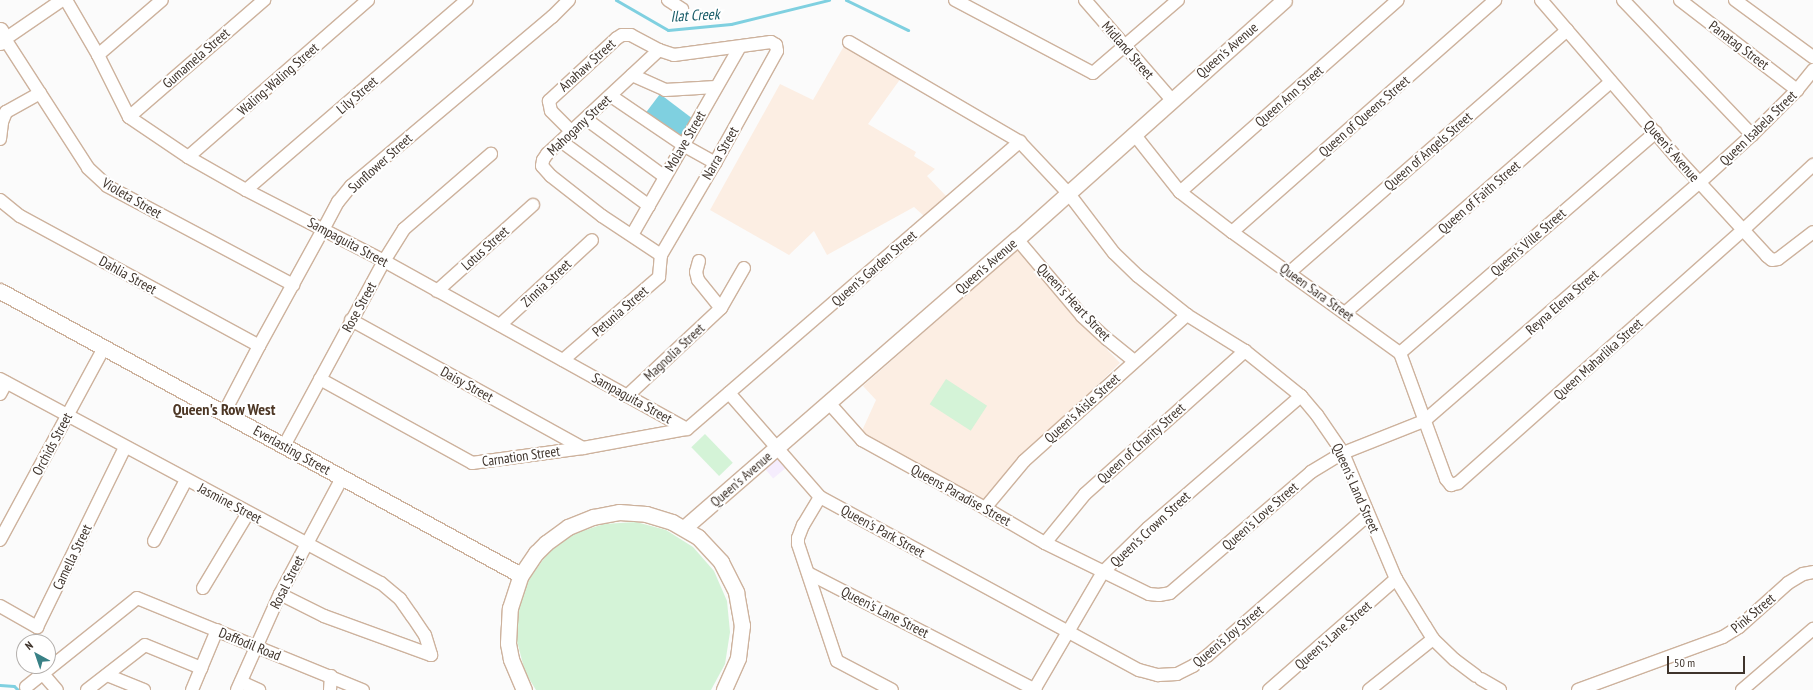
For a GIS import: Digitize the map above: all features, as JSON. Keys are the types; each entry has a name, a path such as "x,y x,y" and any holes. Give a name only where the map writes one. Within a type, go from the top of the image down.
{"street":[{"path":"2,37 62,0"},
{"name":"Sampaguita Street","path":"66,0 98,55 129,117 188,157 246,190 324,228 687,428"},
{"path":"98,55 162,0"},
{"name":"Gumamela Street","path":"129,117 264,0"},
{"name":"Waling-Waling Street","path":"188,157 368,0"},
{"name":"Lily Street","path":"246,190 467,0"},
{"name":"Sunflower Street","path":"224,413 338,202 352,186 552,17 569,0"},
{"path":"668,0 682,9"},
{"path":"955,0 1093,73 1178,0"},
{"name":"Midland Street","path":"1085,0 1171,99"},
{"name":"Queen's Avenue","path":"684,528 1017,239 1171,99 1284,0"},
{"name":"Queen Ann Street","path":"1180,192 1398,0"},
{"name":"Queen of Queens Street","path":"1232,232 1495,0"},
{"name":"Queen's Avenue","path":"1541,0 1700,183 1772,260 1778,259 1813,232"},
{"path":"1623,0 1752,135"},
{"name":"Panatag Street","path":"1680,0 1797,90"},
{"path":"1735,0 1813,57"},
{"name":"Queen of Angels Street","path":"1290,272 1567,30"},
{"name":"Anahaw Street","path":"572,132 551,111 549,101 622,35 631,36 659,50 674,55 738,48 771,42 776,45 777,51"},
{"name":"Violeta Street","path":"2,37 88,168 107,186 293,285"},
{"path":"849,42 1020,142 1068,194"},
{"name":"Molave Street","path":"632,235 738,48"},
{"name":"Mahogany Street","path":"659,50 543,160 542,166 545,171 602,216 661,255"},
{"name":"Narra Street","path":"661,255 715,163 777,51"},
{"name":"Queen Isabela Street","path":"1700,183 1752,135 1797,90 1813,70"},
{"path":"632,75 665,90 716,87"},
{"name":"Queen of Faith Street","path":"1346,312 1611,82"},
{"path":"0,139 2,122 6,112 40,93"},
{"path":"611,96 683,145 715,163"},
{"path":"586,119 665,177"},
{"name":"Queen's Ville Street","path":"1400,353 1656,132"},
{"name":"Queen Sara Street","path":"1134,134 1180,192 1232,232 1346,312 1400,353"},
{"path":"562,142 649,206"},
{"name":"Queen's Garden Street","path":"729,393 1020,142"},
{"name":"Rose Street","path":"284,446 351,320 404,229 491,154"},
{"name":"Queen Maharlika Street","path":"1424,421 1446,479 1451,485 1458,483 1743,230 1813,165"},
{"name":"Reyna Elena Street","path":"1424,421 1700,183"},
{"name":"Queen's Land Street","path":"1068,194 1114,253 1138,276 1187,315 1245,351 1301,396 1317,415 1343,453 1396,579 1433,639 1455,660 1478,678 1498,690"},
{"name":"Dahlia Street","path":"0,200 20,216 259,346"},
{"name":"Lotus Street","path":"437,291 534,205"},
{"name":"Queen's Heart Street","path":"1017,239 1082,316 1107,340 1134,361"},
{"name":"Zinnia Street","path":"500,325 592,240"},
{"name":"Petunia Street","path":"563,360 659,277 661,255"},
{"path":"699,261 696,272 698,280 721,308"},
{"name":"Magnolia Street","path":"627,396 721,308 744,268"},
{"name":"Everlasting Street","path":"0,291 521,576"},
{"name":"Queen's Aisle Street","path":"985,508 1024,461 1187,315"},
{"name":"Daisy Street","path":"351,320 583,448"},
{"name":"Orchids Street","path":"0,540 104,348"},
{"name":"Queen of Charity Street","path":"1045,543 1084,494 1245,351"},
{"path":"1400,353 1424,421"},
{"name":"Carnation Street","path":"320,379 472,462 583,448 687,428 729,393"},
{"path":"0,394 3,381"},
{"name":"Jasmine Street","path":"3,381 381,583 400,599 425,635 431,655 324,616 280,594"},
{"name":"Queen's Park Street","path":"729,393 776,449 820,497 1067,632"},
{"name":"Queen's Crown Street","path":"1035,690 1067,632 1103,572 1148,528 1301,396"},
{"name":"Queens Paradise Street","path":"829,403 862,440 1045,543 1103,572"},
{"name":"Queen's Love Street","path":"1103,572 1149,594 1159,595 1170,593 1311,472 1343,453 1424,421"},
{"name":"Camella Street","path":"0,606 38,627 125,447"},
{"name":"Rosal Street","path":"239,686 280,594 342,478"},
{"path":"154,541 186,480"},
{"path":"820,497 803,525 798,538 837,661 892,690"},
{"path":"524,690 512,659 508,631 510,608 521,576 528,564 546,543 568,527 593,517 619,512 646,514 660,517 684,528 711,549 721,562 736,592 740,608 742,631 738,658 725,690"},
{"path":"203,588 248,513"},
{"name":"Queen's Joy Street","path":"1067,632 1140,670 1158,675 1177,674 1193,666 1207,656 1368,515"},
{"name":"Pink Street","path":"1578,690 1723,638 1739,627 1788,583 1803,574 1813,572"},
{"name":"Queen's Lane Street","path":"808,573 1035,690"},
{"name":"Queen's Lane Street","path":"1269,690 1396,579"},
{"name":"Daffodil Road","path":"56,663 137,598 332,676 363,690"},
{"path":"1742,690 1813,629"},
{"path":"192,690 217,630"},
{"path":"1369,690 1433,639"},
{"path":"87,690 145,645 201,668"},
{"path":"26,687 43,674 57,690"},
{"path":"107,675 144,690"},
{"path":"330,690 332,676"},
{"path":"239,686 259,690"}],"shaded area":[{"path":"844,46 901,78 868,124 916,152 914,156 935,169 927,176 947,197 924,216 914,207 827,255 814,231 789,255 710,210 780,84 813,100"},
{"path":"1018,249 1070,311 1120,363 1026,454 984,500 861,433 876,400 863,386"},
{"path":"776,454 787,467 773,479 762,466"}],"green space":[{"path":"946,379 987,406 971,431 930,404"},
{"path":"705,434 733,463 719,476 691,447"},
{"path":"636,522 666,530 693,547 714,571 727,601 730,632 725,664 711,690 536,690 525,672 517,641 518,609 529,579 548,553 573,534 604,524"}],"water":[{"path":"660,94 694,120 680,138 646,112"}],"waterway":[{"name":"Ilat Creek","path":"616,0 668,30 731,24 829,0"},
{"name":"Ilat Creek","path":"846,0 908,30"},
{"path":"0,685 14,686 18,690"}],"district":[{"name":"Queen's Row West","path":"224,409"}]}
